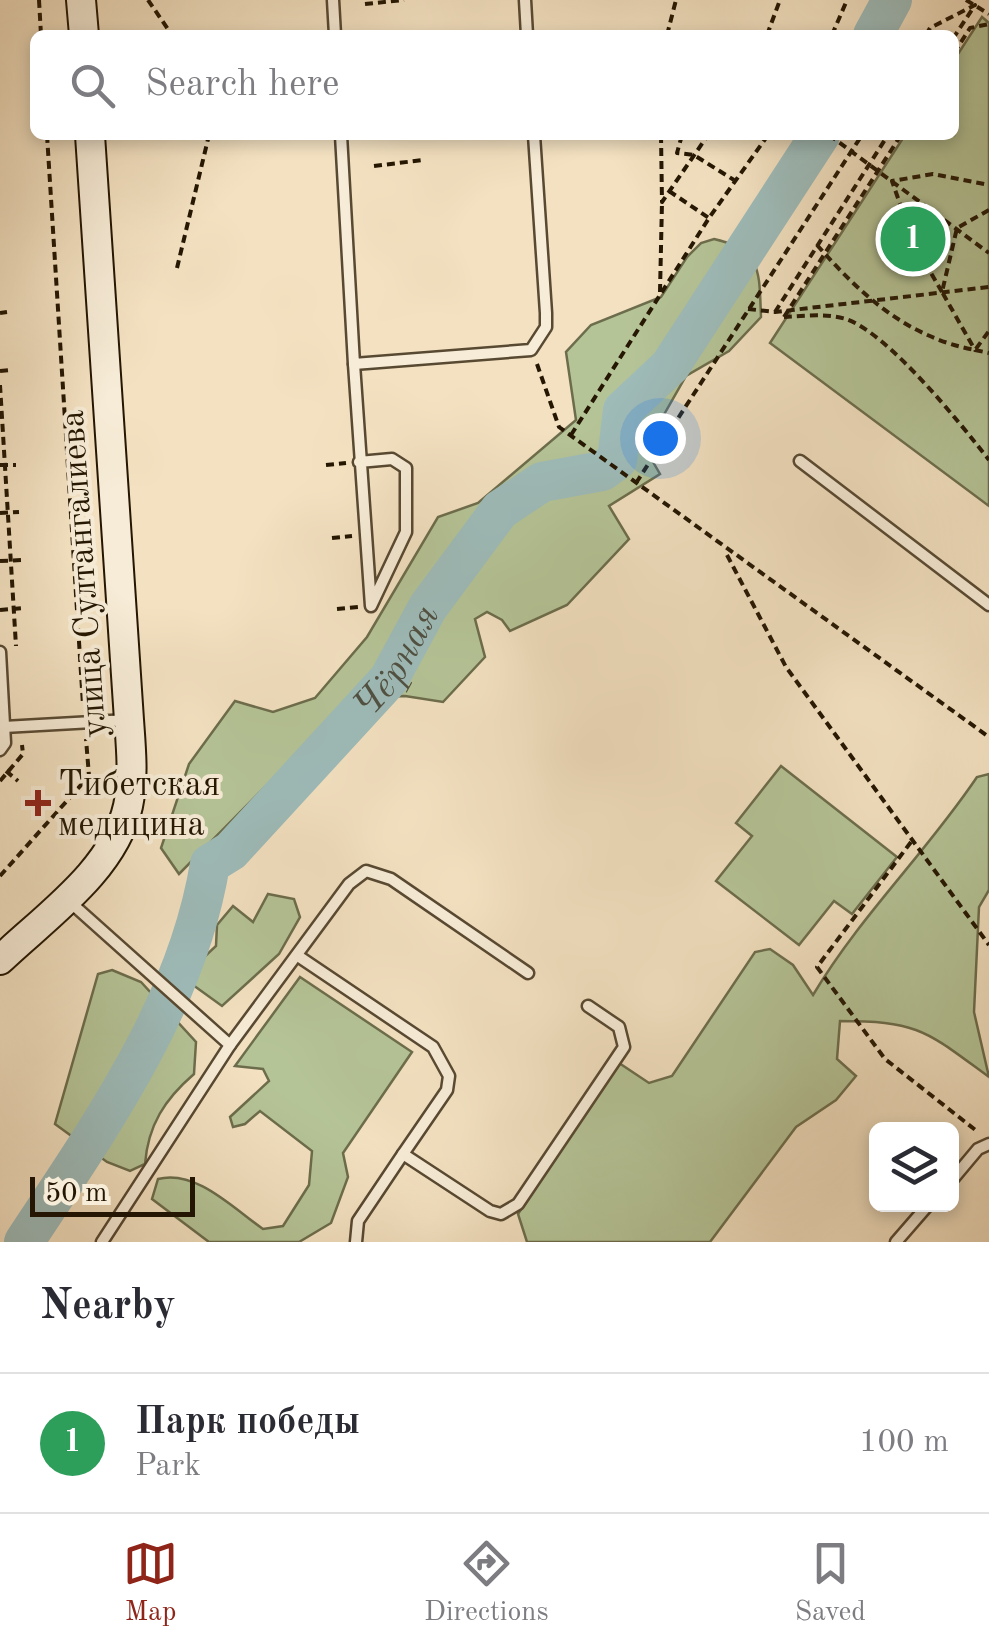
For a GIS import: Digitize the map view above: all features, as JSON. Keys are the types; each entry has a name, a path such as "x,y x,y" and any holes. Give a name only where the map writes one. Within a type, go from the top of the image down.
{"street":[{"path":"81,0 84,30"},
{"name":"улица Султангалиева","path":"0,960 65,898 110,847 128,808 130,720 90,140"}],"lane":[{"path":"333,0 335,30"},
{"path":"525,0 527,30"},
{"path":"341,140 359,462 371,606 406,532 407,484 400,461 359,462"},
{"path":"354,364 532,350 546,327 534,140"},
{"path":"800,461 989,605"},
{"path":"0,652 5,744 0,750"},
{"path":"4,726 130,720"},
{"path":"102,1242 230,1045 349,884 366,871 391,879 528,974"},
{"path":"65,898 230,1045"},
{"path":"298,956 434,1047 450,1076 446,1090 358,1221 356,1242"},
{"path":"403,1154 490,1212 510,1211 624,1047 619,1027 588,1006"},
{"path":"959,1172 989,1142"},
{"path":"896,1242 923,1212"}],"path":[{"path":"39,0 41,30"},
{"path":"148,0 169,30"},
{"path":"365,4 404,0"},
{"path":"668,30 676,0"},
{"path":"769,30 780,0"},
{"path":"834,30 847,0"},
{"path":"966,0 989,14"},
{"path":"929,30 975,5"},
{"path":"959,30 975,5"},
{"path":"959,45 970,28 989,24"},
{"path":"0,876 89,776 47,140"},
{"path":"177,268 208,140"},
{"path":"660,294 661,140"},
{"path":"676,153 680,140"},
{"path":"662,202 704,140"},
{"path":"571,435 708,218 764,140"},
{"path":"836,140 989,253"},
{"path":"636,483 858,140"},
{"path":"774,312 885,140"},
{"path":"898,140 784,317 826,316 865,329 954,416 989,460"},
{"path":"661,151 694,155 734,180"},
{"path":"374,166 423,160"},
{"path":"892,180 933,174 989,184"},
{"path":"892,180 914,244 975,350"},
{"path":"669,191 708,218"},
{"path":"942,292 958,228 989,210"},
{"path":"817,245 871,300 920,335 989,353"},
{"path":"748,309 774,312 989,286"},
{"path":"0,312 7,312"},
{"path":"975,350 989,331"},
{"path":"532,350 560,427 725,550 989,737"},
{"path":"0,370 11,370"},
{"path":"0,385 16,646"},
{"path":"1,417 14,417"},
{"path":"2,465 16,465"},
{"path":"0,513 19,512"},
{"path":"725,550 786,667 989,946"},
{"path":"0,561 22,560"},
{"path":"0,610 25,608"},
{"path":"0,782 24,754 20,726"},
{"path":"0,766 18,781"},
{"path":"912,842 817,967 885,1059 989,1142"}],"green space":[{"path":"982,17 989,23 989,506 770,343 902,140 959,140 959,52"},
{"path":"714,239 750,257 758,276 761,317 729,351 686,376 645,448 660,474 609,506 629,539 567,605 510,631 502,620 487,612 475,619 485,657 443,702 405,696 354,697 179,874 161,848 189,764 235,701 273,712 315,698 367,637 438,517 478,503 576,420 566,352 591,325 661,297 687,257 701,243"},
{"path":"781,766 897,857 852,914 834,901 799,945 716,881 752,836 736,823"},
{"path":"989,774 989,890 979,907 974,1012 989,1077 921,1032 888,1023 840,1021 837,1059 856,1076 836,1100 796,1127 710,1242 527,1242 518,1214 616,1061 649,1083 672,1076 755,952 770,949 793,965 813,995 851,938 977,777"},
{"path":"268,894 294,899 300,917 279,954 222,1006 193,985 201,960 216,946 217,925 233,906 253,922"},
{"path":"112,970 141,982 196,1042 194,1074 160,1114 145,1164 130,1171 107,1162 55,1124 98,974"},
{"path":"300,977 412,1052 343,1153 348,1177 331,1223 299,1242 209,1242 152,1199 158,1179 172,1177 200,1185 263,1229 283,1226 309,1185 312,1151 260,1111 245,1124 233,1127 230,1117 269,1081 263,1069 235,1066"}],"waterway":[{"name":"Чёрная","path":"876,30 892,0"},
{"name":"Чёрная","path":"24,1242 111,1108 161,1015 199,916 210,864 231,851 389,679 428,607 500,510 542,482 602,471 617,460 623,410 670,366 817,140"}],"place":[{"name":"Парк победы","path":"913,239"},
{"name":"Тибетская медицина","path":"38,803"}]}
